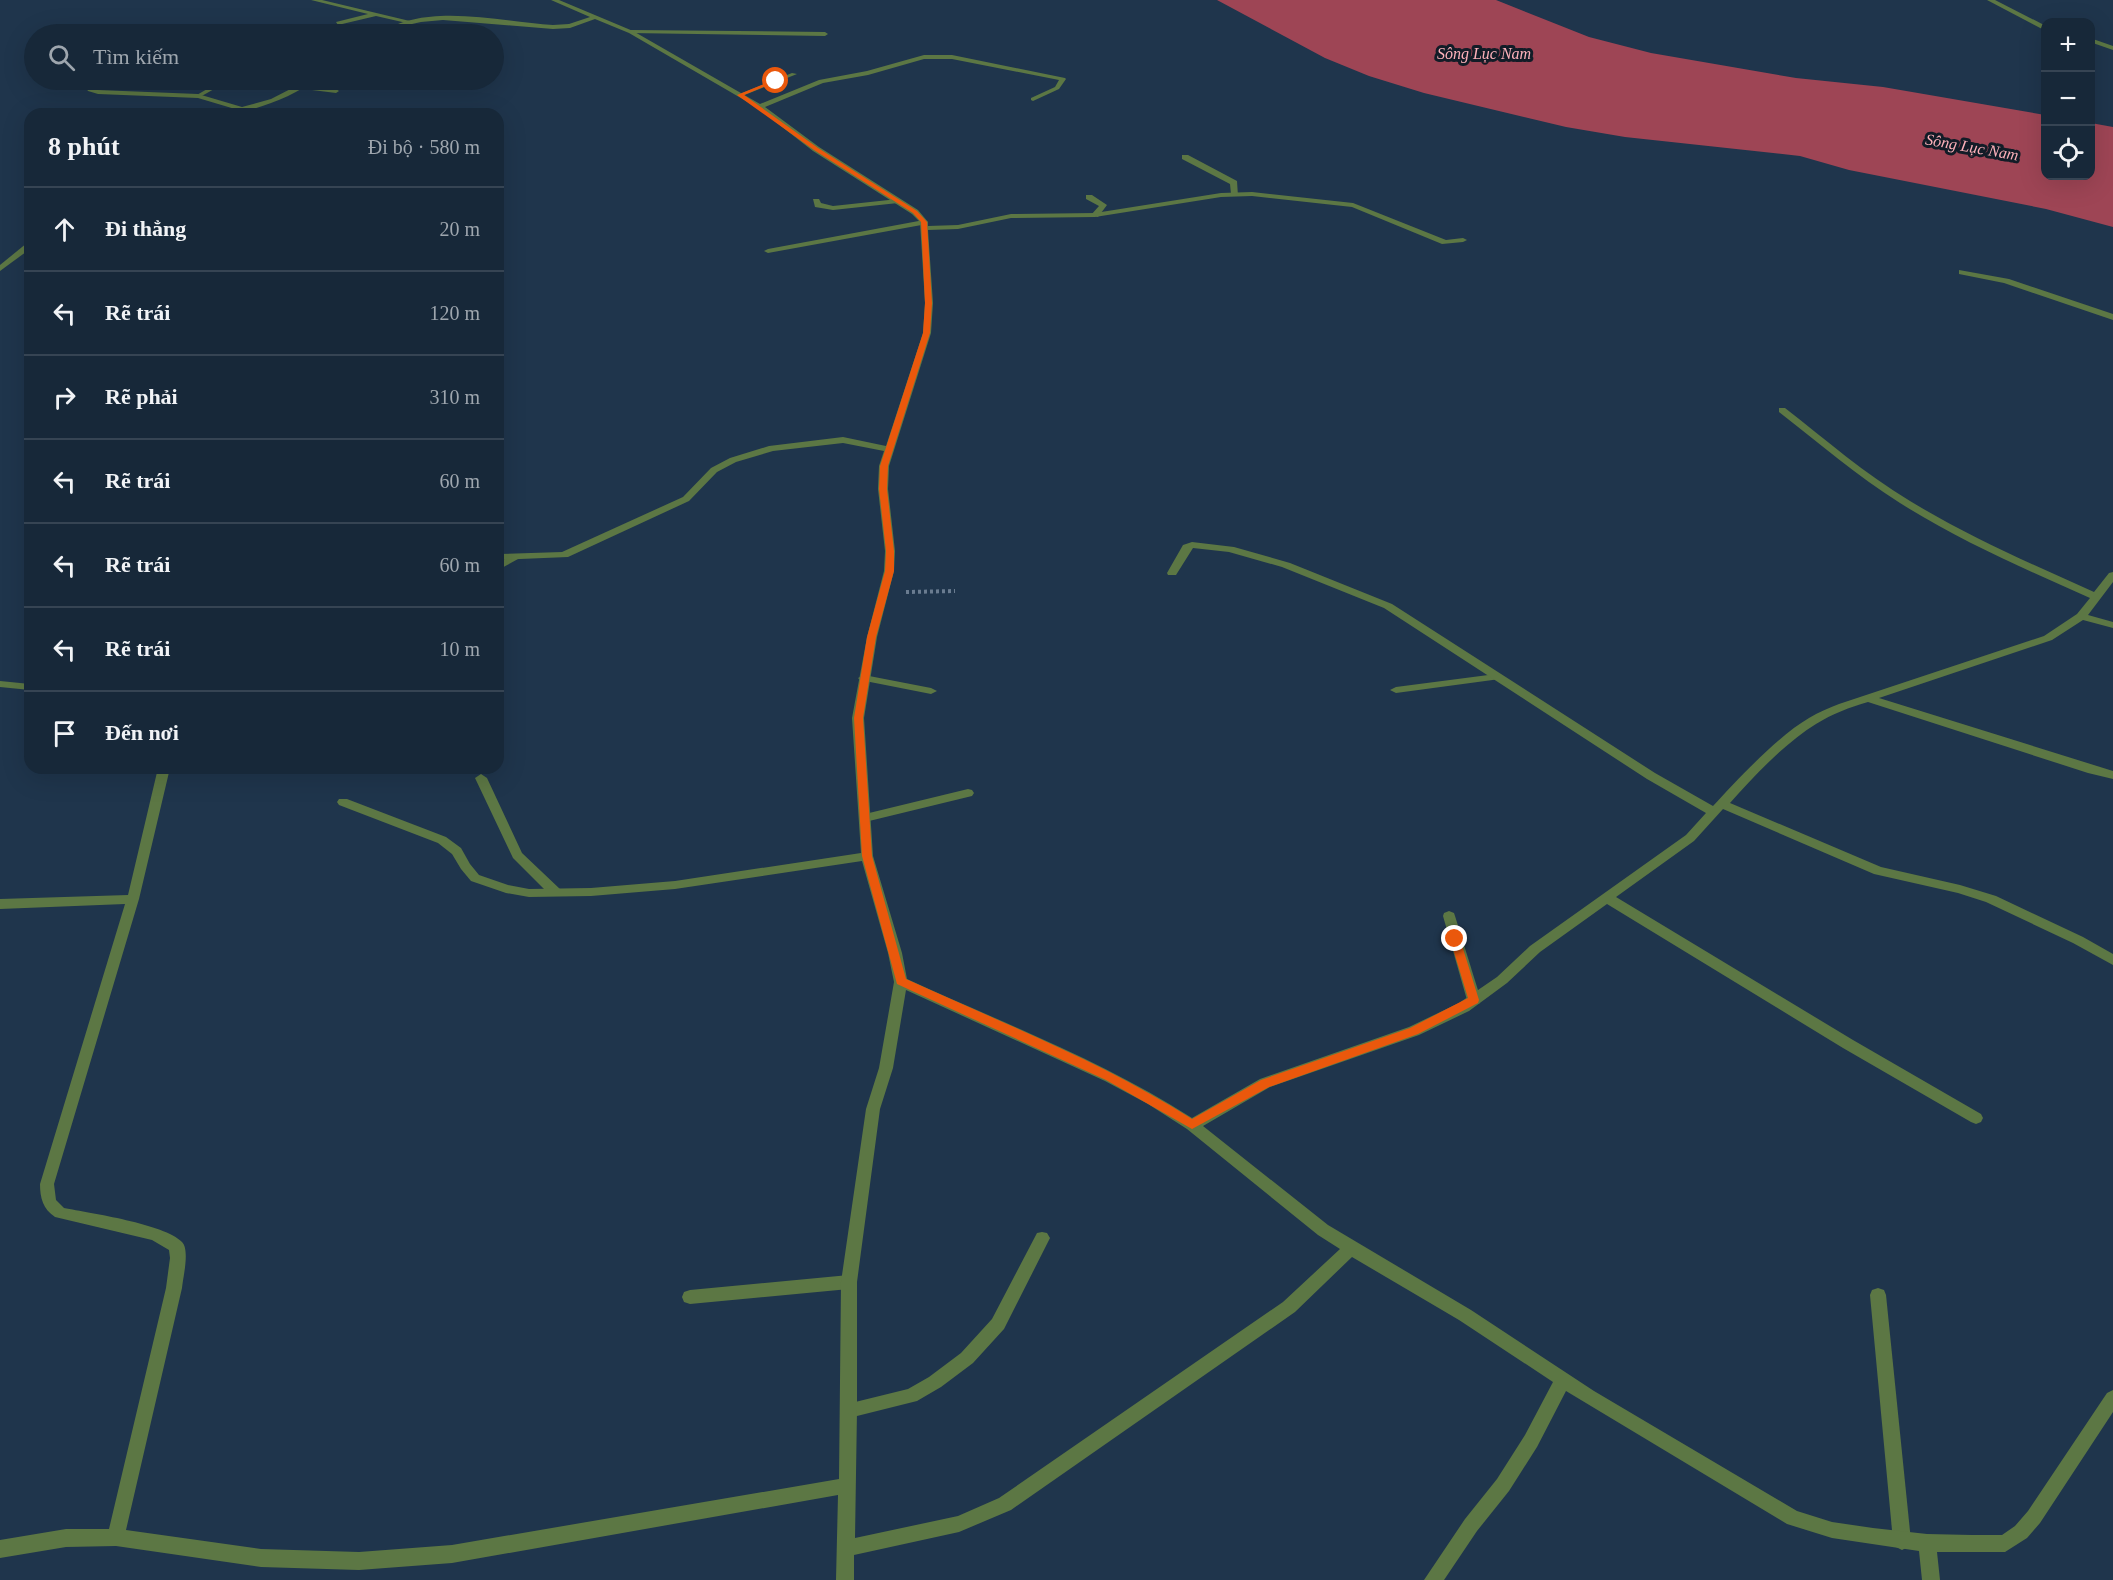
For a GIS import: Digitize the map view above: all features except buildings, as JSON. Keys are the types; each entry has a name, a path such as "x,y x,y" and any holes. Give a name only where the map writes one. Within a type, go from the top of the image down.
{"street":[{"path":"314,0 411,22"},
{"path":"554,0 631,32 740,95 816,149 915,212 925,225 929,315 927,333 884,466 883,489 890,571 864,678 858,718 867,856 901,982 886,1068 873,1109 849,1282 849,1410 844,1580"},
{"path":"1990,0 2041,26"},
{"path":"338,23 375,15"},
{"path":"406,24 442,18 553,27 570,26 596,17"},
{"path":"631,32 825,34"},
{"path":"2095,41 2113,48"},
{"path":"759,107 821,81 868,73 914,59 933,56 952,57 1063,79 1057,87 1033,99"},
{"path":"740,95 794,74"},
{"path":"90,90 198,96 240,108 273,100 292,90"},
{"path":"198,96 209,90"},
{"path":"326,90 336,91"},
{"path":"1185,157 1234,183 1235,194"},
{"path":"768,250 925,225 975,224 1011,216 1095,214 1235,194 1353,205 1445,242 1462,240"},
{"path":"1089,197 1103,205 1095,214"},
{"path":"816,201 818,205 833,208 898,201"},
{"path":"0,269 24,250"},
{"path":"1962,272 2006,281 2113,317"},
{"path":"1782,410 1880,486 1901,499 2003,554 2096,597"},
{"path":"504,557 564,555 686,499 714,470 772,448 843,440 888,449"},
{"path":"1172,573 1184,550 1192,545 1230,549 1286,565 1388,606 1651,776 1718,808 1878,871 1959,889 1991,899 2078,940 2113,960"},
{"path":"504,563 514,557"},
{"path":"1192,1125 1265,1083 1414,1031 1474,1000 1502,981 1535,949 1690,838 1782,745 1812,721 1868,698 2048,638 2081,616 2113,575"},
{"path":"2081,616 2113,625"},
{"path":"1396,690 1496,677"},
{"path":"864,678 931,691"},
{"path":"0,684 24,686"},
{"path":"1868,698 2113,775"},
{"path":"116,1537 174,1288 178,1258 176,1246 155,1234 60,1213 52,1207 47,1198 47,1184 133,899 163,774"},
{"path":"481,778 517,855 556,892"},
{"path":"865,818 968,793"},
{"path":"343,802 442,840 457,851 465,866 476,878 506,889 556,892 675,885 867,856"},
{"path":"1608,898 1848,1044 1976,1118"},
{"path":"0,904 133,899"},
{"path":"1449,916 1474,1000"},
{"path":"901,982 1110,1077 1153,1100 1192,1125 1323,1230 1465,1315 1563,1380 1707,1469 1793,1518 1832,1530 1902,1541 2005,1543 2021,1532 2113,1398"},
{"path":"849,1410 911,1396 968,1358 998,1324 1042,1238"},
{"path":"845,1549 959,1524 1005,1504 1289,1307 1351,1248"},
{"path":"690,1297 849,1282"},
{"path":"1878,1295 1902,1541"},
{"path":"1433,1580 1471,1525 1503,1485 1531,1441 1563,1380"},
{"path":"0,1549 66,1538 116,1537 261,1558 359,1561 452,1554 845,1486"},
{"path":"1927,1543 1931,1580"}],"path":[{"path":"884,592 955,591"}],"water":[{"name":"Sông Lục Nam","path":"1217,0 1496,0 1589,37 1651,53 1796,78 1883,87 2041,114 2041,180 2095,180 2095,124 2113,127 2113,227 2046,209 1849,170 1800,156 1625,137 1566,127 1424,93 1369,76 1325,58"}],"route":[{"path":"776,81 740,95 816,149 915,212 922,218 925,228 929,303 927,333 884,466 883,489 890,571 872,637 862,684 858,718 867,856 901,982 1110,1077 1153,1100 1192,1125 1265,1083 1414,1031 1474,1000 1455,939"}]}
